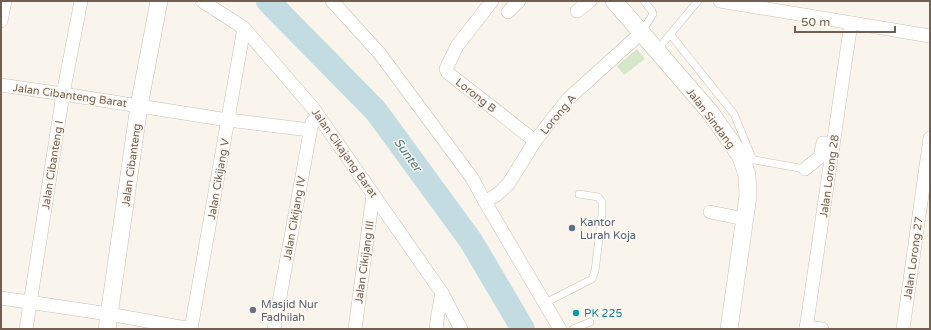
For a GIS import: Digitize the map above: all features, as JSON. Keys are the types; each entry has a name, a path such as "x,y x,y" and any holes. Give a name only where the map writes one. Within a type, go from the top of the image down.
{"street":[{"path":"1,21 5,1"},
{"name":"Jalan Cibanteng I","path":"26,329 29,302 63,94 81,1"},
{"name":"Jalan Cibanteng","path":"108,322 140,106 159,1"},
{"name":"Jalan Cikajang Barat","path":"202,1 244,28 314,108 442,293 461,329"},
{"path":"332,1 345,6 472,178 560,329"},
{"name":"Lorong B","path":"492,1 457,46 446,69 448,73 535,141"},
{"path":"508,12 519,1"},
{"path":"577,10 590,1"},
{"name":"Jalan Sindang","path":"614,1 710,112 747,158 748,196 729,329"},
{"path":"720,1 930,36"},
{"name":"Jalan Lorong 28","path":"806,328 851,23"},
{"name":"Jalan Cikijang V","path":"191,329 244,28"},
{"name":"Lorong A","path":"485,202 498,194 509,183 535,141 568,99 642,33"},
{"name":"Jalan Cibanteng Barat","path":"1,85 228,120 310,130"},
{"name":"Jalan Cikijang IV","path":"274,329 314,108"},
{"name":"Jalan Lorong 27","path":"903,329 930,138"},
{"path":"805,169 820,157 823,143 833,144"},
{"name":"Jalan Cikijang III","path":"355,329 373,195"},
{"path":"710,212 745,219"},
{"path":"436,329 442,293"},
{"path":"1,298 29,302 108,322 191,329"},
{"path":"806,328 822,329"}],"lane":[{"path":"642,33 653,14 652,10 644,1"},
{"path":"657,51 698,1"},
{"path":"670,34 734,114 747,158 805,169"},
{"path":"545,303 592,280 595,271 602,214 602,202 598,197 579,194"},
{"path":"573,329 590,322"}],"green space":[{"path":"637,49 645,59 624,75 617,66"}],"waterway":[{"name":"Sunter","path":"268,1 376,111 471,241 523,329"}],"place":[{"name":"Kantor Lurah Koja","path":"572,228"},
{"name":"Masjid Nur Fadhilah","path":"253,310"},
{"name":"PK 225","path":"576,313"}]}
